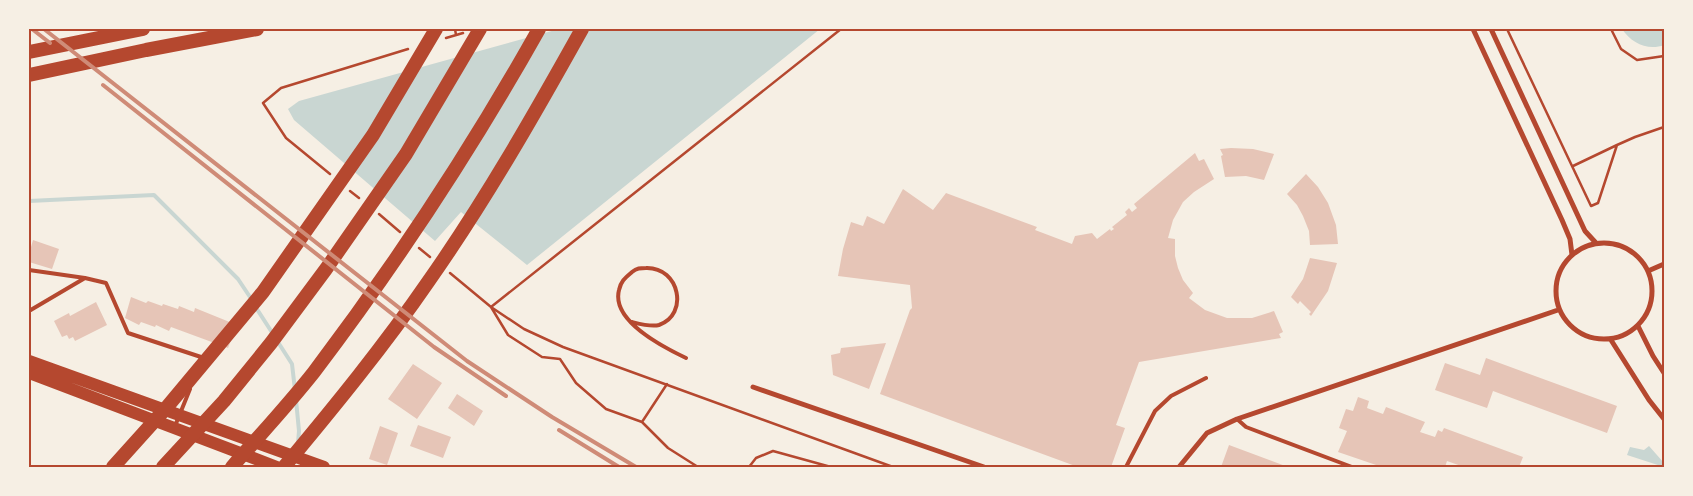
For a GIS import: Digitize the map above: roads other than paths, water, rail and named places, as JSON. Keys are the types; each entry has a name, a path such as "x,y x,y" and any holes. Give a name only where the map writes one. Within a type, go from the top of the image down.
{"highway":[{"path":"29,75 257,29"},
{"path":"232,467 312,373 399,256 452,178 539,29"},
{"path":"286,461 343,396 428,282 484,198 582,29"},
{"path":"29,52 137,30"},
{"path":"162,467 224,401 271,343 326,269 406,154 475,30"},
{"path":"113,467 167,407 264,292 372,135 437,34"}],"main road":[{"path":"29,361 180,415 286,461 306,461 324,467"},
{"path":"29,373 277,467"}],"street":[{"path":"1473,29 1562,220 1570,239 1572,255"},
{"path":"1492,29 1585,231 1596,243"},
{"path":"1596,243 1612,244 1626,249 1639,258 1648,271 1652,286 1647,314 1638,326 1626,335 1611,340 1595,340 1580,334 1567,324 1558,310 1555,295 1556,280 1562,266 1583,247 1596,243"},
{"path":"1648,271 1664,264"},
{"path":"1179,467 1207,433 1237,419 1558,310"},
{"path":"1638,326 1664,373"},
{"path":"1611,340 1649,400 1664,419"},
{"path":"753,387 984,467"}],"lane":[{"path":"632,322 658,325 669,319 673,314 678,296 672,278 656,268 638,268 623,280 617,299 624,315 639,330 686,358"},
{"path":"29,270 106,283 128,333 201,358 174,428"},
{"path":"29,311 85,278"},
{"path":"1126,467 1154,411 1171,396 1206,378"},
{"path":"1237,419 1246,427 1352,467"}],"waterway":[{"path":"29,201 154,195 238,279 252,300"},
{"path":"255,306 273,334"},
{"path":"276,339 292,364 295,390"},
{"path":"296,400 299,431 298,443"}],"railway":[{"path":"32,29 50,43"},
{"path":"44,29 467,361 552,417 636,467"},
{"path":"103,85 434,347 506,396"},
{"path":"559,430 619,467"}]}
